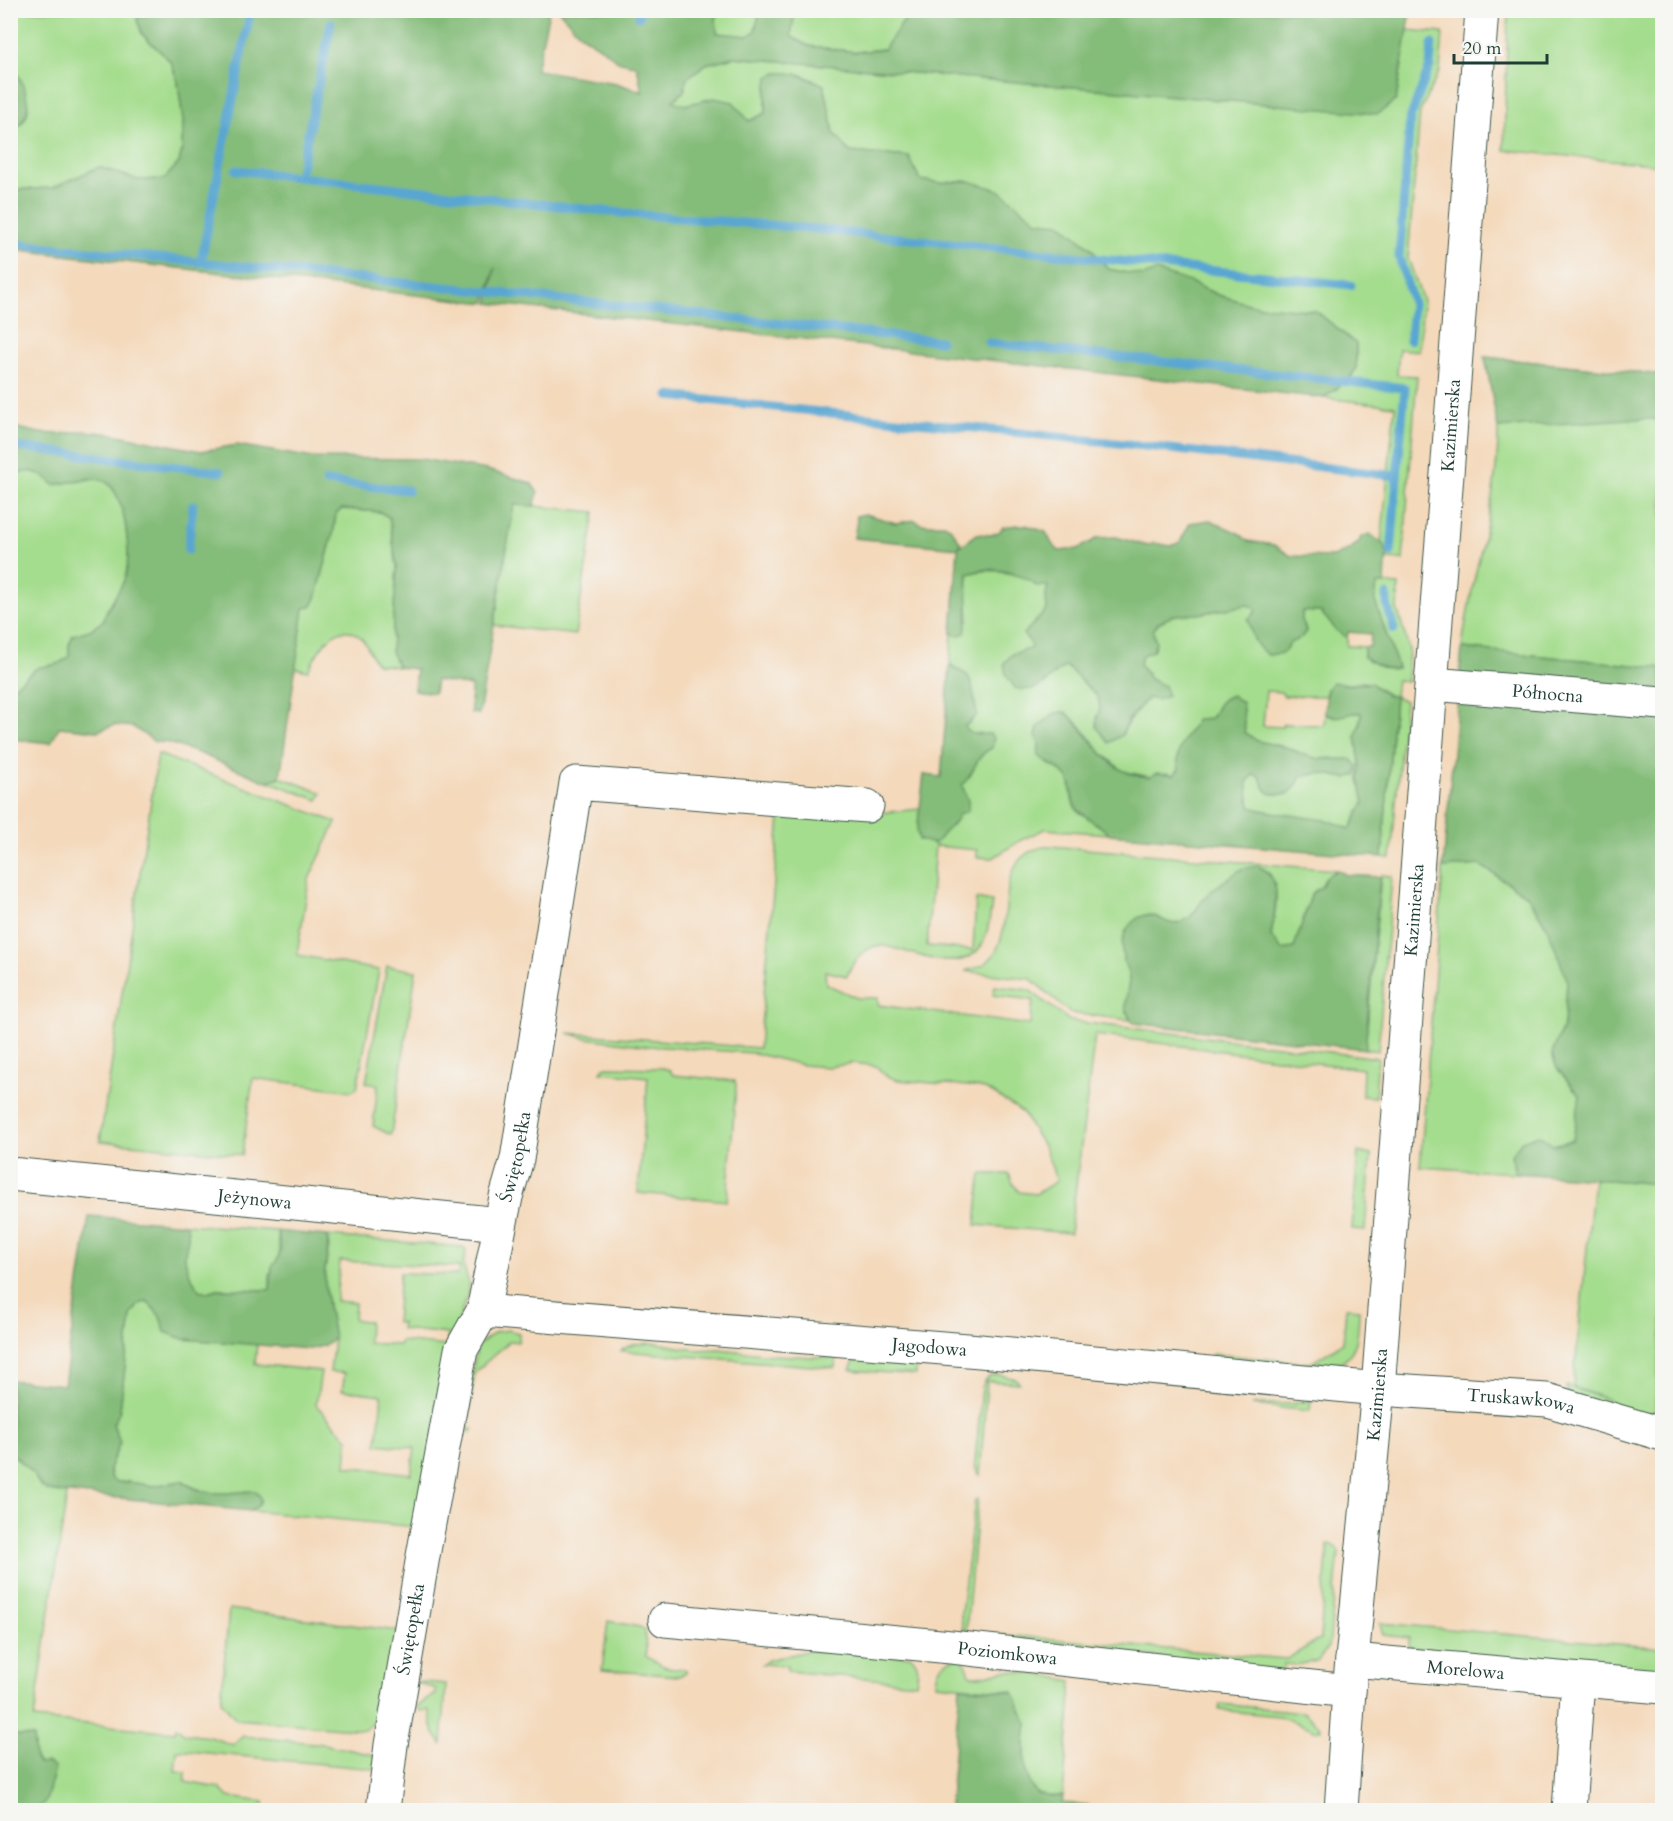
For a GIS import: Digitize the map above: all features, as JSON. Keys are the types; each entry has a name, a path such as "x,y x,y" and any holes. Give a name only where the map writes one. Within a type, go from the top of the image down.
{"street":[{"name":"Kazimierska","path":"1341,1810 1350,1676 1378,1389 1482,10"},
{"name":"Północna","path":"1432,684 1662,703"},
{"name":"Świętopełka","path":"383,1810 391,1745 421,1567 461,1350 483,1311 500,1224 517,1159 576,783 867,806"},
{"name":"Jeżynowa","path":"10,1174 500,1224"},
{"name":"Jagodowa","path":"483,1311 968,1350 1378,1389"},
{"name":"Truskawkowa","path":"1378,1389 1547,1400 1662,1434"},
{"name":"Poziomkowa","path":"665,1620 951,1647 1350,1676"},
{"name":"Morelowa","path":"1350,1676 1578,1680 1662,1687"},
{"path":"1569,1810 1578,1680"}],"green space":[{"path":"11,11 158,11 137,19 142,34 171,62 178,83 183,121 182,149 179,163 164,179 138,180 99,167 52,188 11,190 10,131 20,124 28,108 24,90 10,58"},
{"path":"158,11 549,11 536,70 616,83 642,92 637,66 618,61 581,35 559,11 719,11 716,19 717,33 748,36 755,31 760,11 795,11 791,36 808,46 856,52 884,49 910,11 1411,11 1396,100 1378,114 734,57 706,64 687,78 684,91 673,101 685,105 714,98 733,102 749,121 766,113 768,77 789,73 824,85 834,133 850,152 909,157 920,180 940,183 969,181 999,190 1037,221 1060,223 1091,248 1108,269 1143,276 1156,271 1190,282 1218,295 1252,305 1316,311 1356,344 1356,368 1350,378 1324,398 488,303 495,268 485,303 11,249 11,190 52,188 99,167 138,180 164,179 179,163 183,121 178,83 171,62 142,34 137,18"},
{"path":"719,11 760,11 755,31 748,36 717,33 716,19"},
{"path":"795,11 910,11 884,49 856,52 808,46 790,36"},
{"path":"1508,11 1662,11 1662,165 1504,150"},
{"path":"1406,30 1443,33 1440,70 1420,112 1408,258 1423,301 1419,351 1399,349 1397,375 1417,376 1403,560 1386,559 1385,584 1399,585 1397,608 1409,649 1407,682 1397,680 1395,696 1405,701 1391,858 1382,857 1395,697 1386,694 1372,684 1343,683 1327,689 1325,696 1284,696 1281,692 1266,691 1263,726 1324,725 1325,714 1334,717 1361,713 1356,735 1360,764 1359,778 1364,803 1350,829 1326,821 1250,807 1247,781 1255,774 1260,777 1267,791 1277,794 1288,794 1297,785 1300,777 1319,773 1346,778 1333,758 1319,759 1289,748 1257,741 1245,732 1242,703 1215,712 1211,719 1197,719 1180,749 1179,769 1174,775 1167,773 1150,777 1123,771 1102,753 1079,724 1066,712 1055,713 1036,736 1048,764 1059,769 1069,780 1072,800 1080,813 1093,820 1109,834 1045,829 1021,840 993,858 977,857 977,850 935,846 927,946 973,950 976,899 992,902 985,938 974,954 962,960 936,960 878,946 866,950 852,965 847,976 825,971 826,984 857,998 878,998 878,1005 1030,1025 1033,1000 993,995 995,986 1029,990 1070,1021 1378,1058 1375,1097 1362,1096 1363,1069 1095,1035 1070,1233 976,1225 981,1174 1009,1174 1019,1192 1036,1194 1057,1181 1045,1149 1022,1112 985,1089 897,1080 885,1075 876,1066 853,1063 828,1067 803,1065 753,1053 650,1046 585,1038 568,1033 759,1048 780,818 606,801 876,813 921,809 924,775 941,778 959,814 968,802 962,785 973,771 982,753 981,733 973,734 967,731 965,726 972,721 974,703 970,682 959,670 950,665 952,632 957,636 969,619 968,574 999,571 1048,586 1047,610 1032,625 1031,649 1013,654 1004,663 1044,685 1053,674 1066,666 1098,697 1100,709 1097,718 1122,735 1140,707 1164,686 1150,679 1140,665 1142,655 1156,642 1153,631 1158,623 1174,615 1198,614 1247,605 1255,607 1255,613 1290,642 1306,631 1302,611 1321,612 1336,630 1347,638 1347,646 1364,647 1364,657 1381,667 1398,668 1375,601 1395,406 1324,398 1351,378 1356,368 1356,344 1316,311 1252,305 1218,295 1190,282 1108,269 1091,248 1060,223 1037,221 969,181 940,183 920,180 909,157 850,152 834,133 824,85 800,74 777,73 766,94 766,113 749,121 714,98 685,105 672,102 684,91 687,78 706,64 734,57 1258,103 1396,100"},
{"path":"10,62 21,80 27,99 25,117 20,125 11,131"},
{"path":"1485,357 1662,375 1662,668 1462,648 1494,485 1497,458 1498,430 1495,402"},
{"path":"1485,357 1662,375 1662,423 1654,419 1629,419 1498,428"},
{"path":"11,424 17,428 40,433 61,434 85,431 113,434 201,451 237,445 313,458 421,459 487,470 531,483 538,493 534,506 514,505 479,714 471,713 471,686 436,680 434,693 414,690 416,669 398,667 391,651 397,567 389,517 380,512 342,509 336,514 316,598 312,606 304,608 280,777 268,781 262,780 201,754 166,742 155,742 133,727 114,725 97,731 59,727 51,743 11,739 11,689 37,668 58,664 69,657 69,645 73,635 90,630 103,621 124,580 128,557 126,526 118,497 112,487 104,481 86,479 54,485 39,473 30,471 11,476"},
{"path":"26,470 71,482 95,478 107,482 114,489 123,514 128,558 125,580 103,621 90,630 73,635 69,645 69,657 58,664 37,668 11,689 11,476"},
{"path":"514,504 595,512 575,635 494,625"},
{"path":"342,509 380,512 389,517 397,567 391,651 398,667 377,664 359,636 350,631 342,631 334,634 321,647 308,671 295,668 304,608 316,598 336,514"},
{"path":"865,514 896,523 915,520 921,524 944,524 950,527 961,543 959,547 977,534 991,535 999,532 1003,527 1026,525 1046,532 1052,544 1059,551 1078,549 1098,538 1116,537 1148,546 1154,543 1171,546 1180,542 1190,523 1210,520 1240,534 1248,541 1274,545 1291,556 1334,557 1350,549 1359,542 1361,537 1370,534 1384,545 1388,556 1385,584 1377,584 1375,601 1398,668 1384,668 1364,657 1364,647 1370,647 1371,634 1348,632 1347,638 1336,630 1321,612 1302,611 1306,631 1302,637 1290,643 1283,653 1268,655 1254,640 1248,619 1255,613 1255,607 1247,605 1198,614 1174,615 1158,623 1153,631 1156,642 1153,651 1142,655 1140,665 1150,679 1164,686 1168,696 1157,700 1148,698 1128,720 1122,735 1109,743 1097,727 1100,709 1098,697 1066,666 1043,684 1032,689 1015,688 1006,675 1004,663 1013,654 1031,648 1030,642 1023,634 1047,610 1048,586 1037,586 1019,576 996,570 982,570 968,574 968,611 965,633 957,636 952,632 958,548 854,538 856,516"},
{"path":"1462,648 1662,668 1662,1184 1515,1173 1511,1155 1522,1141 1539,1135 1553,1145 1573,1140 1580,1096 1557,1068 1552,1054 1564,1024 1567,980 1548,929 1528,896 1480,865 1443,868"},
{"path":"950,665 967,675 972,685 977,715 965,726 967,731 973,734 990,734 994,738 992,748 981,756 962,785 968,801 968,811 959,814 934,844 919,840 917,831 924,775 941,777"},
{"path":"1332,682 1349,685 1371,683 1387,696 1395,696 1382,857 1109,834 1076,808 1067,777 1038,755 1039,745 1036,736 1038,727 1055,713 1065,712 1106,758 1122,770 1150,777 1157,773 1174,775 1179,769 1180,749 1197,719 1211,718 1221,701 1232,695 1242,703 1245,732 1257,741 1289,748 1319,759 1351,759 1358,766 1356,775 1346,778 1319,773 1300,777 1297,785 1288,794 1270,793 1264,788 1260,777 1254,774 1247,782 1250,807 1331,821 1350,829 1364,803 1359,778 1360,764 1356,735 1361,713 1334,717 1325,714 1327,689"},
{"path":"158,754 336,822 309,879 297,955 379,970 357,1088 352,1091 253,1078 242,1155 100,1141"},
{"path":"280,777 322,793 318,800 268,781"},
{"path":"1050,846 1337,870 1326,877 1321,887 1312,893 1294,948 1281,950 1271,936 1276,909 1276,890 1274,881 1262,868 1249,868 1223,883 1209,894 1190,917 1178,924 1144,915 1123,958 1129,976 1126,1007 1131,1020 1070,1013 1031,979 965,971 985,964 997,948 1003,932 1011,878 1017,863 1030,852"},
{"path":"1480,865 1528,896 1548,929 1568,980 1564,1024 1552,1054 1557,1068 1580,1096 1573,1140 1511,1155 1515,1173 1420,1167 1443,868"},
{"path":"1258,866 1272,879 1275,888 1271,936 1282,950 1294,948 1312,893 1321,887 1326,877 1337,870 1347,875 1380,877 1365,1049 1134,1023 1130,1018 1126,1007 1129,977 1122,947 1123,937 1131,924 1143,916 1150,915 1174,924 1181,922 1190,917 1207,896 1226,880 1242,869"},
{"path":"1381,875 1392,876 1378,1051 1365,1049"},
{"path":"387,966 416,971 391,1135 373,1126 378,1085 366,1083"},
{"path":"607,1067 663,1068 670,1070 673,1075 735,1081 727,1201 638,1193 648,1077 601,1072"},
{"path":"1358,1152 1371,1155 1365,1230 1352,1229"},
{"path":"1594,1179 1662,1184 1662,1330 1654,1413 1662,1416 1662,1424 1568,1394 1566,1386 1610,1400 1573,1387"},
{"path":"89,1216 186,1224 187,1267 199,1290 208,1292 217,1289 270,1290 272,1266 280,1250 277,1231 327,1236 325,1280 334,1339 326,1345 310,1349 183,1339 165,1332 160,1316 147,1301 139,1304 131,1315 120,1410 113,1424 120,1442 109,1469 111,1478 117,1482 153,1486 181,1481 200,1490 217,1493 255,1491 261,1500 258,1506 250,1511 49,1491 40,1485 32,1473 11,1452 11,1380 64,1385"},
{"path":"186,1224 277,1231 280,1253 270,1275 270,1290 199,1291 186,1262 188,1234"},
{"path":"327,1236 463,1247 466,1252 463,1264 468,1280 468,1293 452,1339 417,1527 250,1511 258,1506 247,1491 221,1494 197,1489 181,1481 153,1486 117,1482 111,1478 109,1469 120,1442 113,1424 120,1409 131,1315 139,1304 147,1301 160,1316 165,1332 183,1339 257,1344 255,1364 321,1371 316,1405 348,1439 346,1466 411,1474 415,1448 377,1444 382,1395 342,1390 345,1373 330,1372 334,1339 325,1289 329,1246","holes":["340,1261 460,1267 458,1275 400,1273 396,1323 402,1323 401,1329 448,1334 446,1346 400,1341 400,1345 368,1343 369,1321 354,1320 355,1303 336,1301"]},
{"path":"1346,1308 1359,1309 1357,1339 1352,1352 1341,1362 1315,1363 1314,1374 1213,1360 1212,1354 1311,1363 1343,1343"},
{"path":"508,1330 519,1333 518,1342 510,1341 475,1372 467,1428 473,1429 470,1432 465,1430 461,1421 478,1345 496,1332"},
{"path":"657,1343 695,1350 720,1349 772,1355 836,1358 835,1368 621,1351 633,1345"},
{"path":"873,1359 916,1367 916,1375 850,1370 854,1361"},
{"path":"996,1374 1016,1379 1019,1383 987,1381 980,1475 976,1470 975,1462 982,1388 990,1376"},
{"path":"1311,1399 1310,1411 1251,1405 1289,1404"},
{"path":"10,1452 32,1473 40,1485 49,1491 67,1494 34,1719 175,1732 176,1727 185,1734 210,1737 233,1745 243,1736 323,1744 373,1755 379,1762 374,1769 177,1750 175,1771 186,1772 185,1782 219,1788 228,1797 264,1802 264,1807 277,1810 11,1810 46,1800 54,1778 35,1759 33,1737 11,1735"},
{"path":"978,1499 966,1632 1287,1659 1320,1639 1328,1544 1335,1546 1339,1552 1329,1647 1317,1661 1296,1665 1284,1664 1284,1672 963,1634 961,1614 975,1500"},
{"path":"229,1609 398,1631 382,1717 364,1730 236,1719 221,1701"},
{"path":"608,1621 645,1630 646,1656 664,1666 685,1669 687,1672 679,1676 602,1670"},
{"path":"1380,1623 1662,1648 1662,1676 1409,1648 1409,1638 1383,1635"},
{"path":"812,1650 911,1656 917,1665 916,1683 787,1671 787,1666 762,1664 768,1660"},
{"path":"962,1657 970,1675 974,1676 1006,1671 1039,1674 1072,1681 1063,1796 1042,1796 1036,1794 1031,1786 1025,1769 1027,1723 1012,1691 936,1684 942,1664"},
{"path":"413,1681 446,1684 442,1744 434,1734 429,1710 420,1711 417,1706 436,1694 436,1689"},
{"path":"960,1687 1013,1692 1027,1723 1025,1769 1031,1786 1037,1794 1052,1797 1063,1796 1062,1803 1088,1805 1089,1810 949,1810"},
{"path":"1220,1704 1303,1712 1318,1724 1321,1730 1313,1731 1313,1729 1279,1716 1219,1710"},
{"path":"10,1735 33,1737 35,1759 38,1764 47,1763 55,1768 46,1801 34,1810 11,1810"}],"waterway":[{"path":"639,17 640,10"},
{"path":"201,261 249,18"},
{"path":"299,177 331,23"},
{"path":"1410,340 1413,303 1399,257 1410,119 1430,66 1432,44"},
{"path":"236,170 631,214 805,228 1351,285"},
{"path":"10,243 455,288 940,341"},
{"path":"669,396 1145,446 1397,476 1405,388 989,343"},
{"path":"10,446 220,472"},
{"path":"1391,552 1397,476"},
{"path":"326,482 408,490"},
{"path":"188,550 193,505"},
{"path":"1387,595 1387,605 1394,629"}]}
